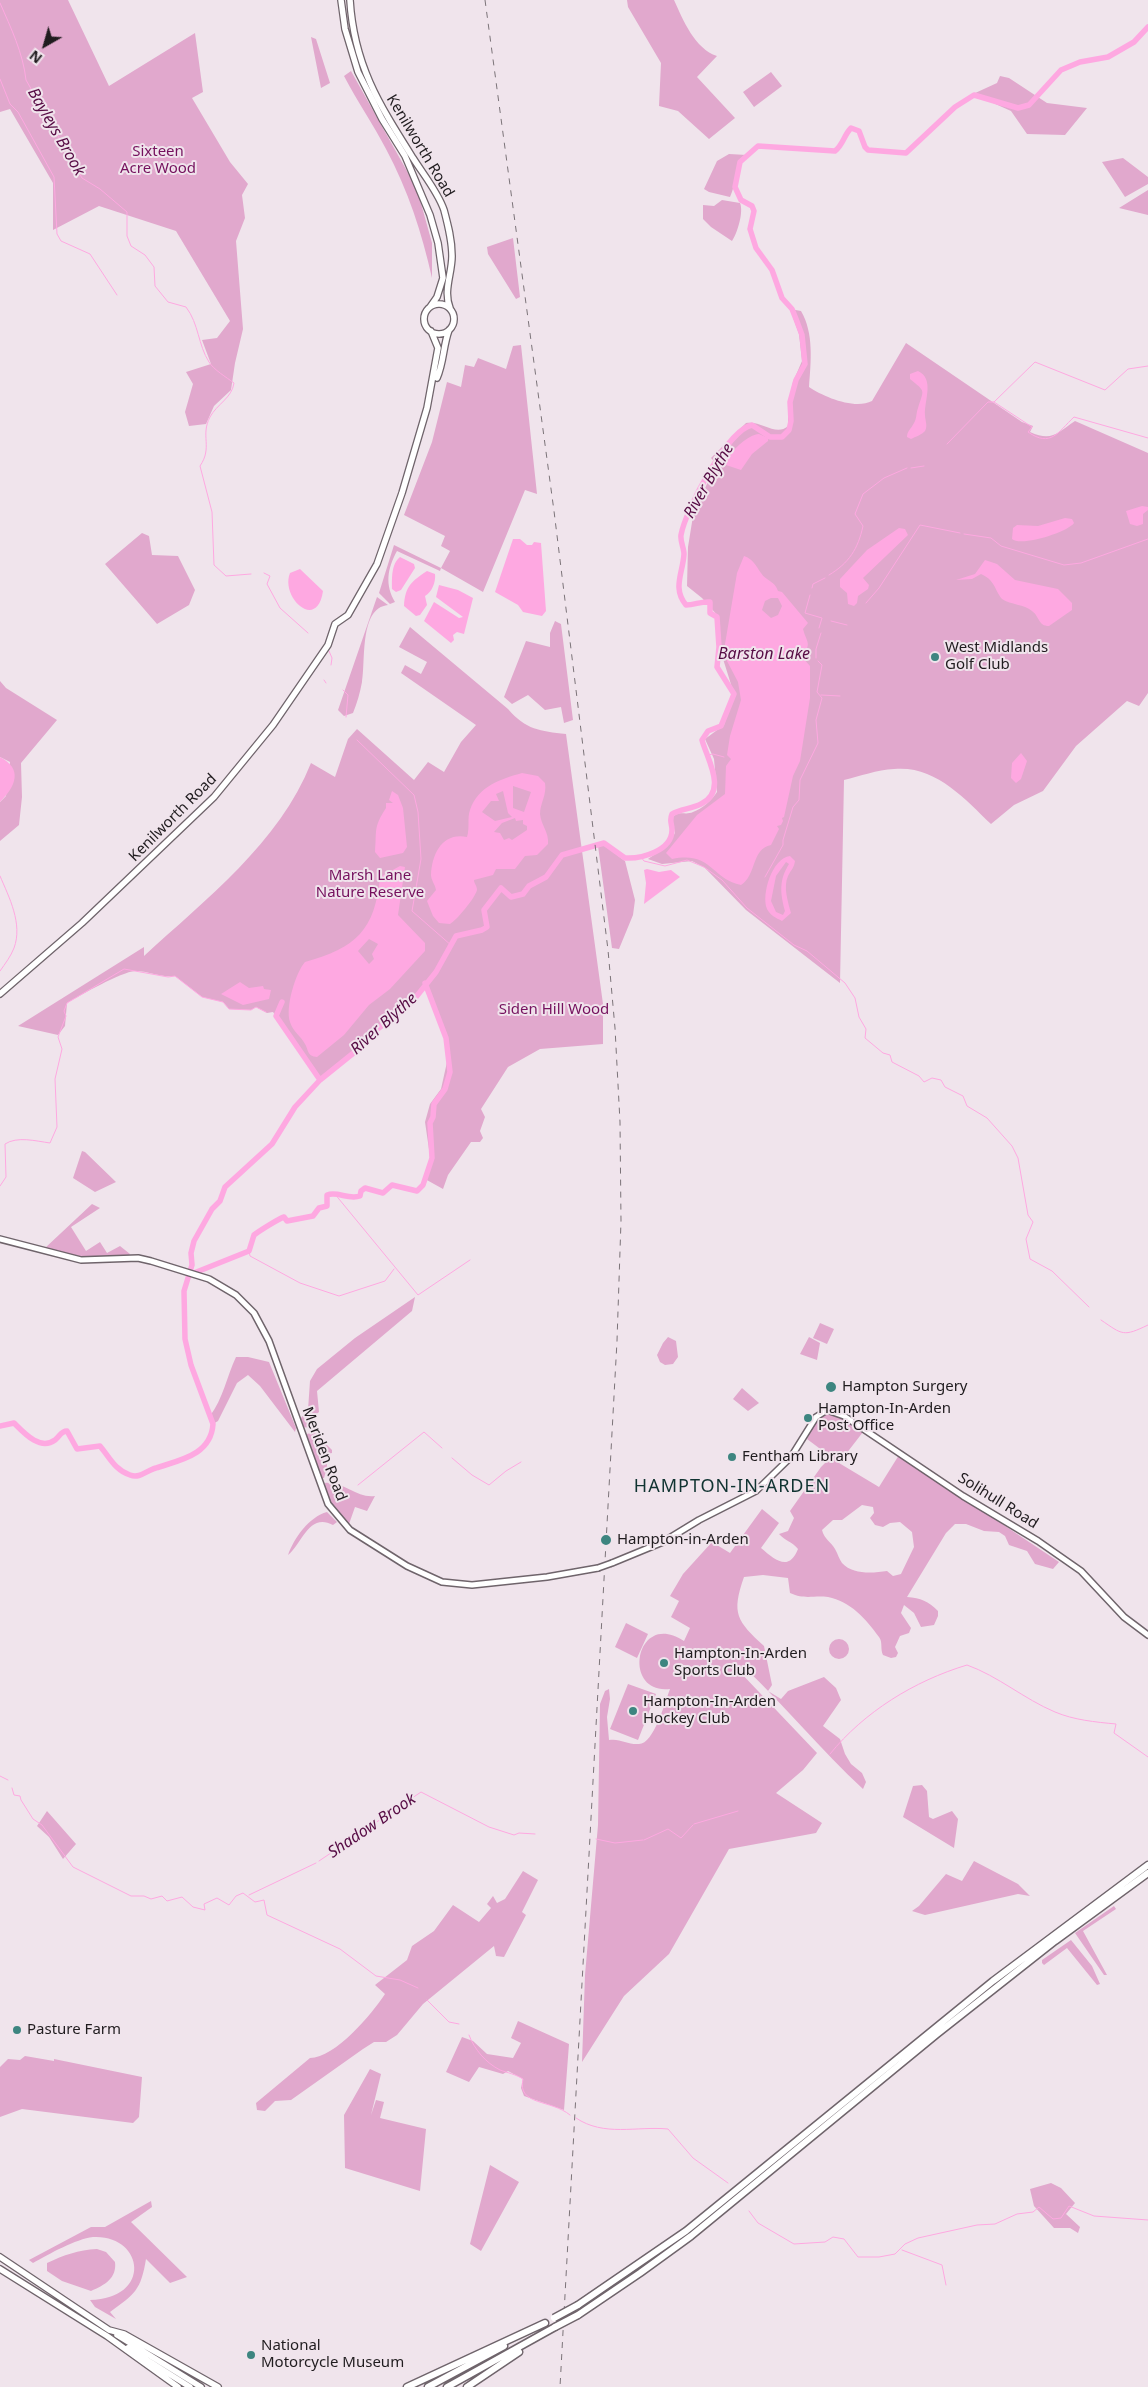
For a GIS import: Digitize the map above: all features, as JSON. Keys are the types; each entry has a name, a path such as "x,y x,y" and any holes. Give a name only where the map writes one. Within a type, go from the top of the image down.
{"highway":[{"name":"Kenilworth Road","path":"342,0 345,29 358,72 382,118 406,156 430,215 438,243 443,278 437,297 430,307"},
{"name":"Kenilworth Road","path":"350,0 356,49 370,85 444,213 452,255 446,295 450,308"},
{"path":"440,304 450,308 454,317 445,340 443,365 432,387 438,348 431,331 424,321 424,316 430,307 440,304"},
{"path":"431,331 440,334 449,330"},
{"name":"Kenilworth Road","path":"0,994 82,922 214,797 246,760 328,645 335,624 348,615 376,564 402,493 432,387"},
{"path":"406,2387 544,2323 578,2305 686,2231 962,2005 1148,1865"},
{"path":"447,2387 578,2315 640,2274 691,2236 960,2016 1055,1941 1148,1873"},
{"path":"0,2257 108,2333 178,2387"},
{"path":"0,2269 201,2387"},
{"path":"428,2387 544,2323"},
{"path":"108,2333 190,2387"},
{"path":"108,2333 124,2334 218,2387"},
{"path":"468,2386 544,2334"}],"main road":[{"name":"Meriden Road","path":"0,1239 81,1260 138,1258 198,1275 221,1284 236,1295 254,1313 263,1327 323,1493 334,1513 348,1528 407,1566 445,1583 472,1585 592,1571 663,1542 699,1520 756,1491 791,1458 809,1426 822,1412"},
{"name":"Solihull Road","path":"822,1412 829,1410 846,1417 963,1496 1038,1541 1080,1571 1124,1617 1148,1635"}],"green space":[{"name":"Sixteen Acre Wood","path":"0,0 68,0 109,86 195,33 203,92 192,98 230,162 248,184 242,195 245,218 236,241 243,329 231,390 214,406 206,424 189,426 185,412 193,384 186,372 211,364 202,340 217,338 230,321 176,231 99,206 53,230 53,183 10,109 0,112"},
{"path":"627,0 674,0 686,25 696,40 702,47 717,56 697,77 735,118 709,139 678,111 659,106 661,63 628,7"},
{"path":"311,37 316,39 330,83 321,88"},
{"path":"351,71 417,189 432,243 432,278 424,245 408,196 394,164 344,76"},
{"path":"771,72 782,86 754,107 743,92"},
{"path":"1000,76 1009,78 1047,103 1087,108 1065,135 1027,134 1011,111 973,94 997,83"},
{"path":"729,154 747,155 740,165 730,197 704,189 717,161"},
{"path":"1123,158 1148,177 1148,184 1125,197 1102,162"},
{"path":"1148,190 1148,215 1119,208"},
{"path":"722,200 740,203 741,207 739,223 732,241 711,227 703,219 703,205 714,206"},
{"path":"513,238 520,297 516,299 488,254 487,247"},
{"name":"West Midlands Golf Club","path":"790,309 801,311 808,329 811,348 809,387 823,395 857,404 872,401 906,343 1022,422 1033,426 1030,432 1044,436 1054,435 1075,421 1148,453 1148,693 1139,706 1127,701 1076,746 1043,791 1014,805 991,824 948,785 923,772 909,769 894,769 844,780 840,983 746,910 705,868 692,861 662,864 648,859 663,848 675,833 672,819 676,814 690,813 700,809 717,792 714,759 705,739 724,725 734,694 719,646 718,616 702,598 687,586 688,547 693,516 716,463 711,458 746,423 778,430 788,426 788,409 793,382 802,361 799,334"},
{"path":"521,345 537,494 525,490 483,592 441,568 450,551 441,546 445,536 404,515 432,442 447,382 461,387 465,365 474,367 478,358 506,369 513,346"},
{"path":"142,533 149,536 152,555 178,556 195,590 189,605 157,624 105,564"},
{"path":"394,545 441,568 440,571 397,551 388,577 395,602 390,604 379,593"},
{"path":"377,597 388,605 379,608 372,615 368,625 359,694 353,713 344,716 338,710"},
{"path":"555,621 561,624 573,720 564,723 561,707 545,710 528,695 512,704 504,697 526,641 550,647 550,633"},
{"name":"Marsh Lane Nature Reserve","path":"410,627 521,721 534,728 566,734 603,1004 603,1044 540,1049 508,1067 481,1109 485,1117 480,1131 483,1138 480,1142 471,1142 448,1175 443,1189 425,1179 431,1163 425,1122 430,1104 441,1089 449,1053 446,1038 425,984 405,1009 375,1031 356,1051 320,1080 273,1012 267,1013 256,1007 251,1010 229,1009 223,1002 202,997 175,976 135,971 120,975 101,984 67,1003 65,1026 58,1035 18,1026 144,947 144,956 216,891 260,844 280,819 297,792 311,763 335,777 348,739 357,729 414,780 428,762 444,772 461,742 476,725 401,673 405,665 421,674 427,662 399,647"},
{"path":"0,681 6,688 57,720 21,763 22,797 19,825 0,841 0,802 6,796 10,762 0,757"},
{"path":"598,846 605,846 625,861 635,900 633,915 619,949 612,948"},
{"path":"82,1151 116,1182 95,1192 73,1178"},
{"path":"92,1204 100,1208 71,1227 86,1251 100,1242 107,1253 120,1246 130,1254 128,1256 82,1258 45,1248"},
{"path":"415,1297 412,1311 317,1391 319,1412 309,1420 311,1428 303,1427 300,1419 308,1410 310,1381 317,1369 355,1338"},
{"path":"820,1323 834,1329 827,1344 813,1338"},
{"path":"668,1337 676,1341 678,1357 673,1364 665,1365 660,1362 657,1355"},
{"path":"809,1337 820,1343 817,1360 800,1354"},
{"path":"236,1357 248,1357 269,1362 296,1428 295,1432 260,1386 248,1375 237,1383 218,1421 213,1424 210,1416 222,1395"},
{"path":"742,1388 759,1403 748,1411 733,1399"},
{"path":"827,1413 843,1419 863,1432 839,1463 879,1487 899,1455 1059,1562 1053,1569 1035,1564 1027,1551 1009,1545 1005,1536 999,1532 984,1531 966,1524 955,1524 946,1533 907,1597 924,1601 938,1611 934,1625 921,1627 914,1613 904,1605 901,1613 911,1628 909,1633 900,1636 895,1647 898,1653 896,1657 891,1658 883,1655 880,1639 869,1624 843,1602 828,1597 805,1597 790,1593 788,1578 763,1575 744,1577 738,1600 739,1616 742,1623 764,1646 772,1685 768,1691 744,1667 739,1671 817,1753 803,1770 776,1793 822,1823 816,1833 729,1849 669,1954 624,1996 582,2062 585,1975 598,1825 600,1704 605,1691 609,1689 610,1699 607,1717 609,1740 639,1744 644,1742 654,1730 670,1689 655,1687 645,1680 640,1668 640,1655 645,1644 654,1636 667,1634 684,1641 690,1628 671,1617 679,1601 670,1596 683,1574 712,1542 730,1553 762,1509 779,1523 761,1548 781,1562 786,1562 794,1556 798,1549 779,1534 788,1531 794,1518 790,1511 821,1467 831,1457 807,1439 815,1423","holes":["862,1505 873,1507 874,1513 870,1518 875,1525 883,1527 890,1523 900,1522 912,1532 914,1547 901,1574 893,1576 887,1571 870,1573 852,1570 842,1563 835,1549 823,1533 822,1530 833,1520 842,1520"]},
{"path":"314,1432 332,1450 332,1453 327,1454 327,1468 324,1478 320,1479 305,1437 307,1434"},
{"path":"325,1483 332,1483 363,1495 375,1496 367,1511 355,1507 349,1524 340,1516 328,1500 324,1488"},
{"path":"327,1512 337,1522 333,1525 325,1522 312,1526 288,1555 294,1542 308,1523"},
{"path":"626,1623 648,1634 637,1658 615,1647"},
{"path":"839,1639 846,1642 849,1649 846,1656 839,1659 832,1656 829,1649 832,1642"},
{"path":"824,1677 836,1688 841,1700 823,1726 840,1739 851,1764 862,1773 866,1782 863,1789 832,1759 768,1691 781,1699 788,1691"},
{"name":"Hampton-In-Arden Hockey Club","path":"628,1684 656,1694 638,1740 610,1729"},
{"path":"922,1785 927,1791 929,1817 933,1819 952,1811 958,1819 954,1848 903,1817 913,1786"},
{"path":"47,1811 76,1844 63,1859 49,1837 37,1826"},
{"path":"974,1861 1018,1884 1030,1896 1018,1894 925,1915 912,1911 919,1906 946,1874 962,1881"},
{"path":"523,1871 538,1880 522,1912 526,1915 504,1957 496,1956 494,1946 423,2004 397,2035 386,2042 374,2042 291,2100 275,2101 265,2111 257,2110 256,2103 310,2058 330,2051 352,2034 385,1994 375,1985 407,1960 412,1946 434,1931 453,1905 479,1922 491,1908 487,1904 493,1896 497,1903 505,1899"},
{"path":"1114,1906 1116,1909 1083,1931 1107,1975 1104,1975 1075,1933"},
{"path":"1071,1940 1092,1966 1100,1984 1097,1985 1067,1948 1044,1965 1042,1963 1042,1960"},
{"path":"518,2021 569,2044 564,2110 524,2096 521,2088 523,2079 508,2071 503,2074 479,2067 469,2082 446,2072 462,2037 473,2041 487,2054 513,2058 521,2043 511,2038"},
{"path":"25,2056 54,2061 54,2059 142,2077 139,2117 133,2123 22,2109 0,2117 0,2067 8,2059 20,2060"},
{"path":"370,2069 381,2074 371,2115 376,2100 384,2102 380,2118 426,2129 420,2191 345,2168 344,2115"},
{"path":"490,2165 519,2182 481,2251 470,2244"},
{"path":"1051,2183 1061,2188 1075,2203 1066,2214 1080,2227 1078,2233 1070,2228 1054,2228 1034,2206 1030,2189"},
{"path":"151,2201 152,2207 131,2222 187,2277 170,2283 146,2259 142,2278 136,2290 110,2312 116,2319 95,2307 90,2300 111,2297 124,2289 132,2278 134,2267 131,2255 123,2245 110,2239 86,2238 33,2263 29,2260 91,2227 105,2227"},
{"path":"97,2249 106,2252 115,2262 115,2268 109,2280 91,2291 62,2281 47,2271 47,2263 53,2260 77,2252"}],"water":[{"path":"918,371 926,379 928,391 925,409 926,427 924,432 911,439 907,435 915,421 922,391 910,379 910,374"},
{"path":"759,434 768,438 768,441 752,454 741,470 726,465 726,458 737,447 750,437"},
{"path":"1142,506 1148,507 1148,510 1143,514 1143,524 1137,526 1130,524 1126,511"},
{"path":"1065,518 1072,519 1074,523 1070,527 1054,534 1034,540 1017,541 1012,539 1013,528 1017,525 1038,526"},
{"path":"899,528 905,529 908,535 863,578 869,585 868,589 858,596 857,603 854,606 848,604 847,593 840,587 840,579 867,550"},
{"path":"513,539 520,539 527,545 532,545 534,542 541,543 546,611 542,616 523,612 518,605 495,592"},
{"name":"Barston Lake","path":"744,556 750,559 763,576 775,585 778,591 782,592 808,623 803,629 808,646 802,657 810,666 810,698 800,761 793,776 784,817 782,818 783,821 781,825 777,826 779,829 771,845 765,847 760,852 750,875 741,885 731,882 704,862 685,858 672,859 666,853 697,815 725,794 726,766 731,759 727,755 730,736 741,700 738,682 727,661 724,650 737,573","holes":["771,598 778,598 782,606 778,615 771,618 762,610 765,601"]},
{"path":"400,557 414,564 415,568 401,590 396,592 392,589 393,572 395,564"},
{"path":"985,560 997,564 1015,580 1058,589 1072,603 1072,610 1049,626 1045,626 1035,613 1029,609 1002,599 986,576 981,574 972,579 956,580 975,574"},
{"path":"300,569 323,591 319,603 314,609 307,610 300,606 290,592 288,582 290,573"},
{"path":"427,571 435,574 434,583 430,592 425,596 427,605 420,615 416,616 404,606 406,594 413,581"},
{"path":"439,585 458,590 473,598 464,634 457,632 453,635 454,640 451,643 424,621 434,602 459,618 463,617 436,597"},
{"path":"1021,753 1027,761 1021,779 1016,783 1011,778 1012,763"},
{"path":"0,757 12,767 15,778 10,790 0,802"},
{"path":"522,773 538,776 545,783 540,814 548,844 537,855 525,856 515,869 496,869 493,875 474,880 477,890 457,918 450,924 439,923 433,916 427,901 436,890 431,875 434,859 440,846 451,838 467,837 469,813 474,802 484,789 498,781","holes":["513,786 531,792 524,812 513,808","503,791 508,813 512,817 495,821 482,812 491,801 499,801 496,794","515,818 516,821 523,820 527,830 512,840 509,838 504,840 500,833 494,832 502,823"]},
{"path":"392,791 398,795 403,808 407,847 403,853 380,858 375,852 376,829 386,808 386,803 393,803 389,800"},
{"path":"790,856 795,861 786,885 786,894 791,913 782,921 768,911 766,895 773,870 784,858","holes":["786,862 789,864 782,881 781,892 785,911 783,915 776,912 771,901 776,876"]},
{"path":"400,866 405,867 398,915 425,943 425,951 390,989 369,1005 344,1035 317,1057 311,1056 290,1022 290,999 295,981 305,962 338,950 360,934 368,923 373,911 380,877","holes":["369,939 378,944 372,954 374,959 369,964 358,951"]},
{"path":"644,870 659,872 671,870 680,877 644,904 646,883"},
{"path":"240,982 249,988 263,986 264,989 271,990 269,999 243,1005 221,994"}],"waterway":[{"name":"Bayleys Brook","path":"0,3 19,50 26,80 82,178 100,189 127,212 127,236 131,246 145,255 154,267 155,286 168,302 186,307 194,320 209,362 217,371 234,383 230,393 216,408 207,424 206,453 200,466 212,512 214,565 226,576 251,574"},
{"name":"River Blythe","path":"0,1426 14,1423 33,1439 44,1443 55,1440 67,1431 77,1449 100,1446 117,1467 125,1473 134,1476 193,1455 207,1443 213,1424 191,1365 185,1339 184,1291 192,1265 191,1253 194,1241 212,1209 220,1201 225,1187 272,1144 295,1107 320,1080 356,1051 375,1031 412,1002 436,972 456,936 487,927 484,910 501,888 511,897 523,894 529,886 546,877 562,855 604,843 625,858 639,857 654,852 667,843 671,837 672,814 701,804 709,798 713,791 714,774 702,740 708,731 721,726 734,694 717,667 719,647 717,617 710,613 710,602 686,605 682,599 679,586 684,554 681,535 690,508 709,472 731,440 742,430 752,425 770,437 782,437 789,430 791,421 790,402 796,380 805,364 802,335 792,309 782,298 772,270 756,248 750,229 754,211 752,206 741,200 735,187 740,162 758,146 835,151 851,128 859,131 868,150 906,153 955,107 974,95 1018,108 1029,105 1061,70 1080,62 1108,57 1134,42 1148,27"},
{"path":"0,79 10,104 18,112 54,177 57,234 61,241 90,254 117,295"},
{"path":"947,444 988,402 994,402 1035,362 1105,390 1128,369 1148,366"},
{"path":"994,402 1032,427 1028,432 1043,439 1054,436 1074,417 1148,438"},
{"path":"911,468 924,466"},
{"path":"829,575 842,566 852,555 858,542 863,526 855,514 863,494 884,478 907,468"},
{"path":"866,603 879,588 920,525 960,533"},
{"path":"964,534 991,538 1001,546 1064,565 1081,563 1148,539"},
{"name":"Bayleys Brook","path":"264,573 270,576 267,584 280,608 308,633"},
{"path":"812,588 813,584 825,578"},
{"path":"810,595 805,613 822,618 819,628"},
{"path":"831,621 847,625"},
{"path":"816,658 816,649 821,633"},
{"name":"Bayleys Brook","path":"329,651 332,658 331,665"},
{"path":"765,877 783,845 793,807 799,800 800,780 818,743 816,720 822,698 817,692 822,665 818,661"},
{"name":"Bayleys Brook","path":"343,690 348,695 346,717"},
{"path":"821,695 840,696"},
{"name":"Bayleys Brook","path":"357,740 414,795 418,812 421,859 412,911 452,946"},
{"path":"708,755 713,754 724,757"},
{"path":"641,857 644,861 665,866 687,860 704,867 722,880 747,908 794,945 807,951 845,983 855,998 859,1017 866,1029 865,1038 883,1053 890,1055 892,1062 919,1076 924,1082 932,1078 941,1080 945,1087 963,1096 967,1106 987,1118 1012,1146 1018,1158 1028,1215 1033,1222 1026,1239 1030,1259 1052,1271 1089,1307"},
{"path":"0,876 14,911 17,930 14,948 0,971"},
{"path":"0,1186 6,1177 5,1144 15,1140 33,1140 50,1143 57,1127 55,1079 62,1049 58,1037 66,1016 64,1011 67,1003 124,969 168,977 175,976 202,997 223,1002 229,1009 251,1010 256,1007 266,1012"},
{"path":"189,1275 249,1251 254,1235 284,1217 287,1221 313,1216 319,1208 327,1206 327,1195 335,1194 356,1197 360,1196 361,1191 365,1188 383,1193 392,1185 417,1191 423,1185 432,1158 430,1123 433,1117 434,1104 445,1089 450,1072 446,1038 425,983"},
{"path":"282,1002 276,1016 320,1080"},
{"path":"334,1193 418,1295 470,1260"},
{"path":"249,1251 250,1256 300,1283 339,1296 385,1281 394,1269"},
{"path":"1101,1320 1123,1333 1128,1333 1148,1325"},
{"path":"358,1485 424,1432 442,1448"},
{"path":"452,1458 472,1475 489,1485 521,1462"},
{"name":"Shadow Brook","path":"830,1754 858,1725 891,1700 928,1680 967,1665 1062,1715 1116,1724 1114,1733 1148,1757"},
{"path":"0,1776 8,1780"},
{"path":"12,1788 14,1795 20,1796 33,1819 42,1825 73,1867 131,1896 144,1896 151,1899 162,1896 167,1901 182,1897 193,1907 205,1910 204,1904 217,1898 229,1905 236,1896 243,1893 255,1902 264,1900 267,1915 340,1949 376,1976 400,1980 418,1988"},
{"name":"Shadow Brook","path":"319,1861 421,1792 489,1827 514,1835 519,1833 535,1834"},
{"name":"Shadow Brook","path":"694,1824 738,1811"},
{"name":"Shadow Brook","path":"644,1840 668,1829 681,1838 693,1825"},
{"name":"Shadow Brook","path":"596,1839 615,1843 643,1840"},
{"name":"Shadow Brook","path":"249,1895 316,1863"},
{"path":"427,2000 449,2022 459,2024"},
{"path":"469,2035 485,2060 500,2070 523,2079 525,2094 530,2098 554,2106 570,2115"},
{"path":"576,2118 587,2124 609,2129 668,2129 693,2158 728,2183"},
{"path":"749,2211 758,2223 794,2244 825,2242 833,2237 844,2239 858,2257 879,2257 895,2254 905,2244 918,2238 977,2225 995,2224 1017,2214 1033,2212 1039,2207 1053,2219 1061,2218 1069,2206 1094,2216 1148,2220"},
{"path":"902,2250 942,2265 946,2285"}],"railway":[{"path":"485,0 554,511 608,950 615,1028 620,1122 621,1221 617,1341 560,2387"}],"place":[{"name":"West Midlands Golf Club","path":"935,657"},
{"name":"Hampton Surgery","path":"831,1387"},
{"name":"Hampton-In-Arden Post Office","path":"808,1418"},
{"name":"Fentham Library","path":"732,1457"},
{"name":"Hampton-in-Arden","path":"606,1540"},
{"name":"Hampton-In-Arden Sports Club","path":"664,1663"},
{"name":"Hampton-In-Arden Hockey Club","path":"633,1711"},
{"name":"Pasture Farm","path":"17,2030"},
{"name":"National Motorcycle Museum","path":"251,2355"}],"district":[{"name":"HAMPTON-IN-ARDEN","path":"732,1487"}],"park label":[{"name":"Siden Hill Wood","path":"554,1010"}]}
